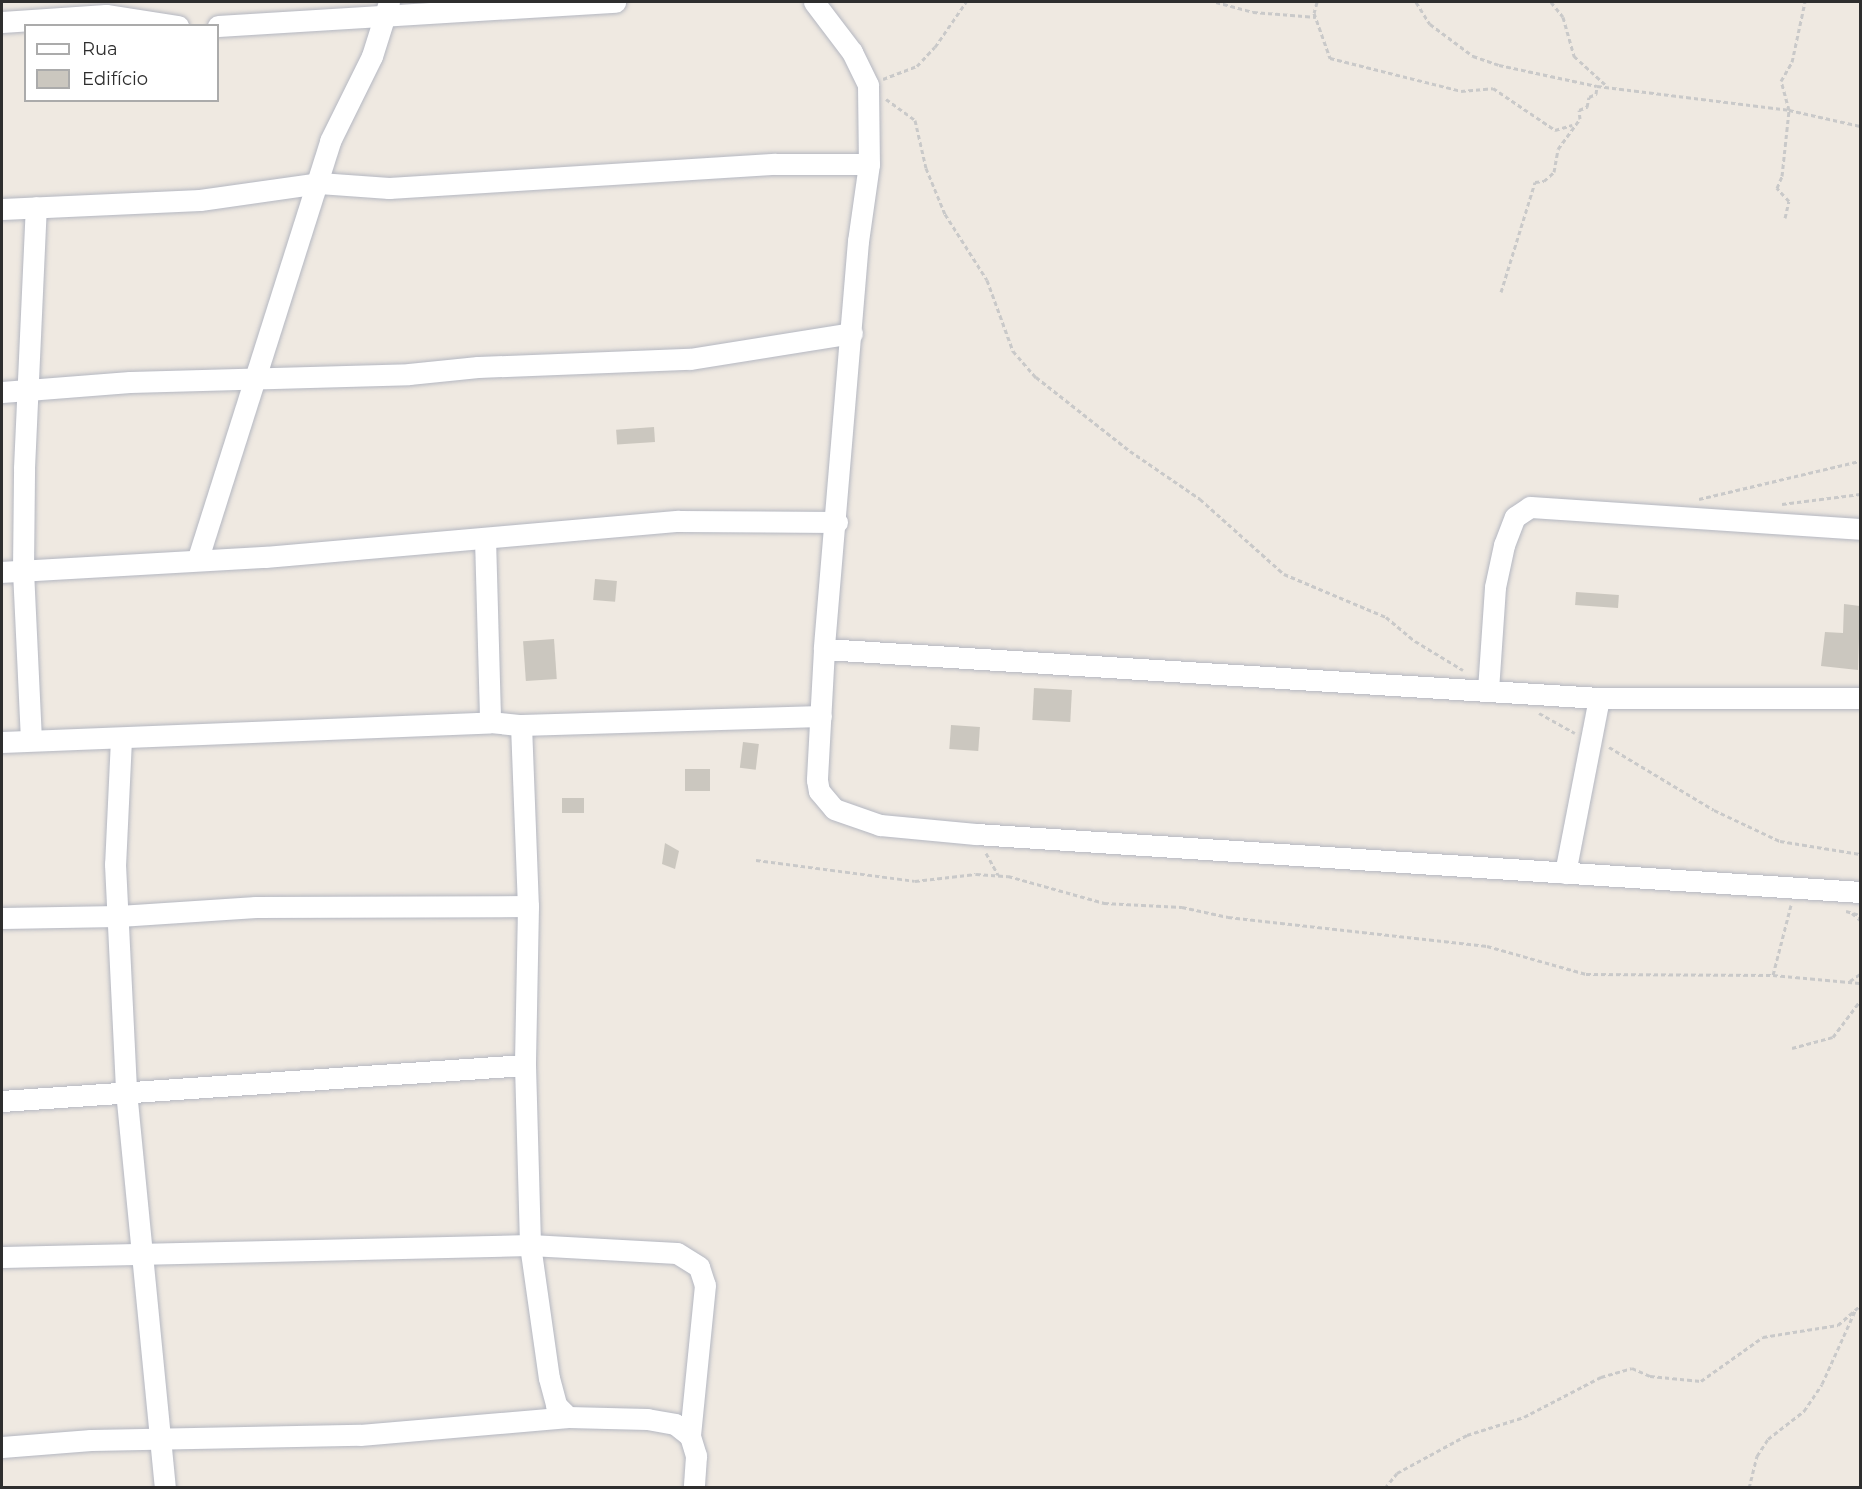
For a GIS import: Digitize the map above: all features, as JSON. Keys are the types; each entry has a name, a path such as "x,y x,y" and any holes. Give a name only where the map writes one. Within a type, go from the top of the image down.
{"street":[{"path":"219,26 387,10 615,2"},
{"path":"814,2 852,52 868,85 869,164 824,649 821,716 819,791 843,815 880,825 1248,854 1860,892"},
{"path":"198,558 319,183 330,141 352,102 387,10"},
{"path":"2,22 106,15 165,24"},
{"path":"2,209 200,200 319,183 389,188 775,164 869,164"},
{"path":"31,740 24,570 27,391 36,207"},
{"path":"2,392 255,378 690,359 852,333"},
{"path":"1488,690 1495,586 1504,545 1515,518 1530,507 1860,529"},
{"path":"2,572 198,558 265,557 678,521 837,522"},
{"path":"485,538 490,722"},
{"path":"824,649 1599,698 1860,698"},
{"path":"1565,873 1599,698"},
{"path":"2,742 121,739 490,722 521,724 821,716"},
{"path":"521,724 528,906 525,1065 530,1245 549,1378 555,1405 568,1417"},
{"path":"121,739 115,821 126,1091 138,1185 141,1255 165,1488"},
{"path":"2,918 118,916 255,907 528,906"},
{"path":"2,1101 525,1065"},
{"path":"2,1257 530,1245 677,1253 699,1267 705,1285 690,1436 696,1456 694,1488"},
{"path":"2,1448 159,1438 360,1434 568,1417 647,1419 675,1424 690,1436"}],"path":[{"path":"868,85 917,66 935,47 966,2"},
{"path":"1216,2 1227,3 1252,12 1317,17"},
{"path":"1317,2 1317,17 1330,58 1461,91 1492,88 1555,130 1572,125 1580,119 1579,110 1587,106 1597,86"},
{"path":"1416,2 1430,24 1473,57 1533,74 1597,86 1790,110 1860,126"},
{"path":"1551,2 1563,17 1574,56 1608,86"},
{"path":"1785,218 1789,201 1777,188 1782,176 1790,110 1781,81 1792,62 1805,2"},
{"path":"868,85 915,120 926,168 945,214 987,279 1013,351 1036,377 1092,422 1200,500"},
{"path":"1501,292 1535,182 1544,181 1554,172 1553,161 1572,125"},
{"path":"1687,502 1860,460"},
{"path":"756,860 915,881 1008,876 1104,903 1182,907 1277,924 1487,946 1586,974 1773,975 1860,983"},
{"path":"1773,975 1793,898"},
{"path":"1851,912 1860,921"},
{"path":"1848,982 1860,974"},
{"path":"1792,1048 1833,1037 1860,1002"},
{"path":"1385,1488 1397,1473 1467,1435 1524,1417 1601,1377 1632,1368 1650,1376 1701,1381 1763,1337 1838,1325 1860,1306"},
{"path":"1749,1488 1757,1456 1768,1439 1803,1411 1822,1384 1856,1309"}],"building":[{"path":"654,427 655,442 617,445 616,430"},
{"path":"595,579 617,581 615,602 593,600"},
{"path":"1576,592 1619,595 1618,608 1575,605"},
{"path":"1844,604 1860,606 1858,670 1821,666 1825,632 1843,633"},
{"path":"554,639 557,679 526,681 523,641"},
{"path":"1034,688 1072,690 1070,722 1032,720"},
{"path":"951,725 980,727 978,751 949,749"},
{"path":"743,742 759,744 756,770 740,768"},
{"path":"685,769 710,769 710,791 685,791"},
{"path":"562,798 584,798 584,813 562,813"},
{"path":"665,843 679,851 675,869 662,864"}]}
